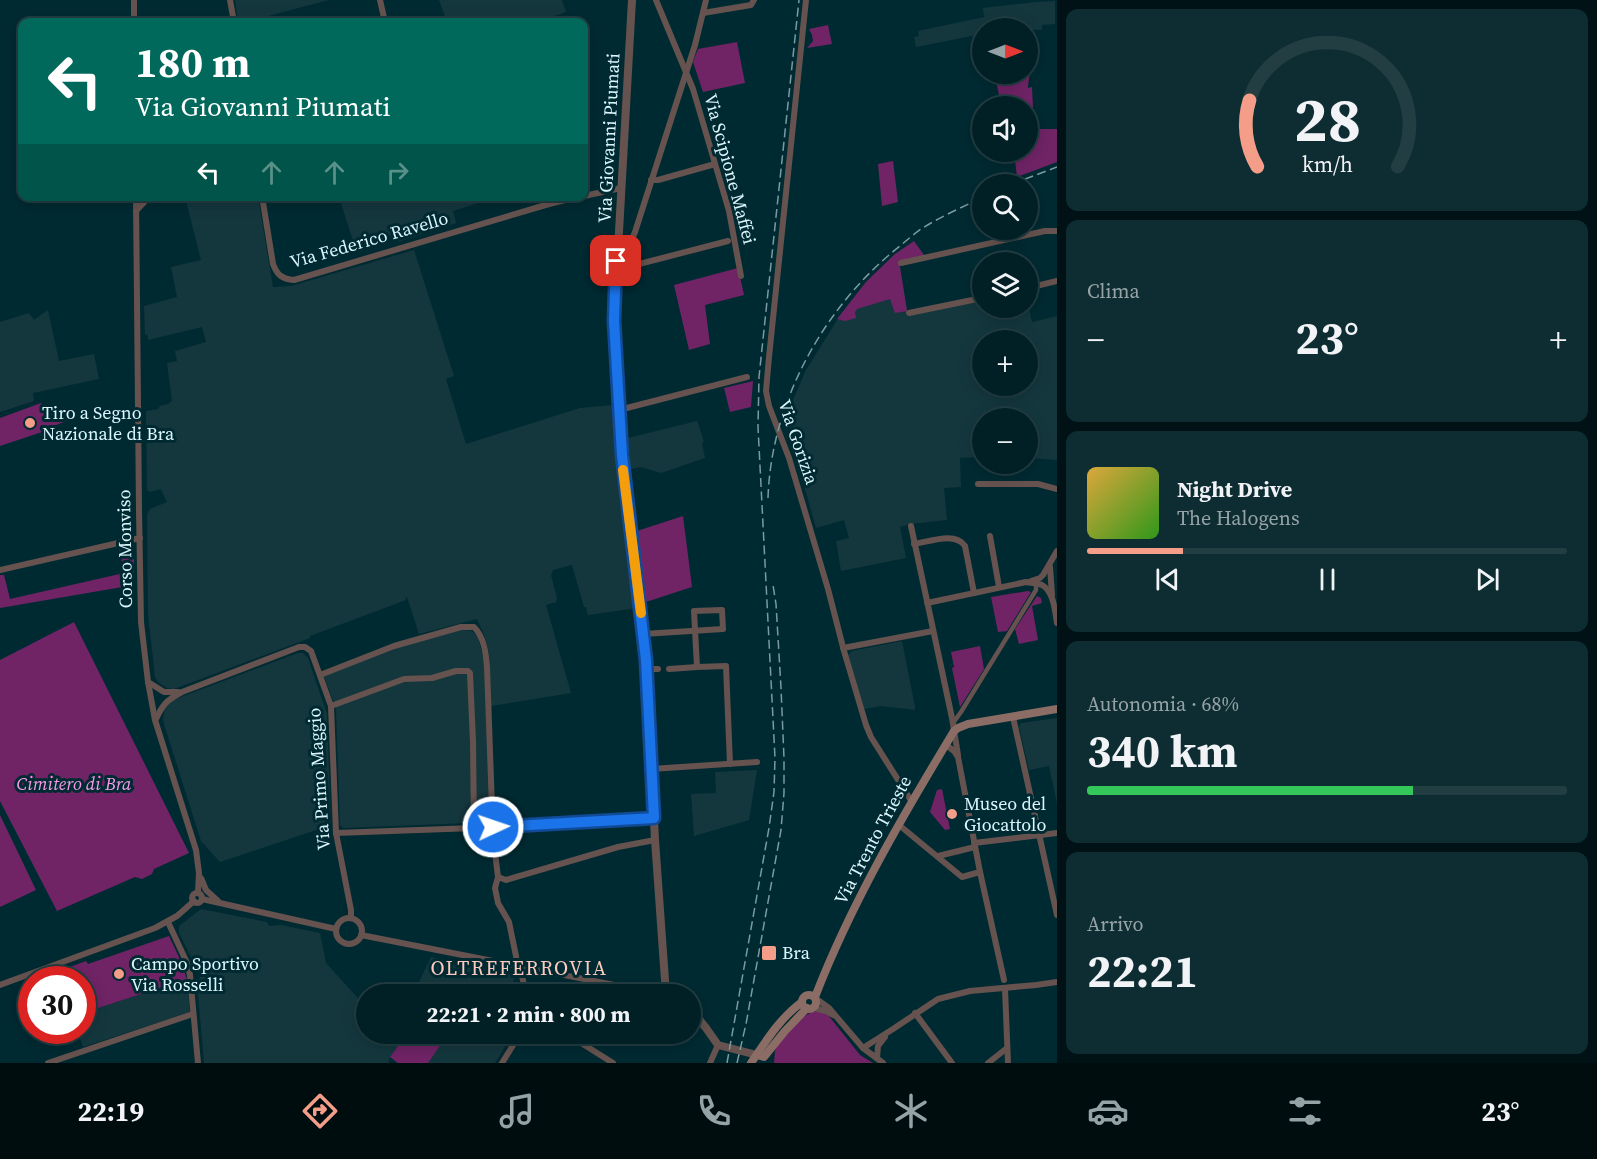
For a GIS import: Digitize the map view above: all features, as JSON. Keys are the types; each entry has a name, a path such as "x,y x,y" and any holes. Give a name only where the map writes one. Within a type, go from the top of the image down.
{"main road":[{"path":"953,727 1057,710"},
{"name":"Via Trento Trieste","path":"810,1001 854,910 899,825 946,745 953,727"},
{"path":"760,1060 764,1044 790,1011 810,1001"},
{"path":"760,1060 810,1001"}],"street":[{"path":"134,0 134,18"},
{"path":"231,0 233,18"},
{"path":"380,0 385,18"},
{"name":"Via Giovanni Piumati","path":"632,0 614,321 622,455 646,669 665,984"},
{"name":"Via Scipione Maffei","path":"656,0 687,70 729,212 741,276"},
{"path":"616,261 625,255 634,236 698,37 706,0"},
{"path":"703,13 751,5 754,0"},
{"name":"Via Gorizia","path":"806,0 766,391 769,406 789,458 863,715 871,737 912,802"},
{"path":"651,180 715,164"},
{"name":"Via Federico Ravello","path":"588,195 621,188"},
{"name":"Corso Monviso","path":"136,201 141,616 148,682 155,720 196,850 199,873 198,892"},
{"path":"136,211 145,201"},
{"name":"Via Federico Ravello","path":"263,201 276,272 282,278 294,280 564,201"},
{"path":"901,263 1045,231 1057,231"},
{"path":"617,244 626,243 634,236"},
{"path":"616,270 728,241"},
{"path":"1038,286 1057,281"},
{"path":"909,313 972,300"},
{"path":"619,410 747,377"},
{"path":"978,484 1038,484 1057,489"},
{"path":"911,526 953,727 980,872 1004,980 1008,1063"},
{"path":"990,536 999,587"},
{"path":"0,570 140,538"},
{"path":"914,544 948,538 962,541 974,592"},
{"path":"927,603 1040,578 1057,551"},
{"path":"1050,563 1052,599 1057,623"},
{"path":"1026,582 1036,583 1045,588 1052,599"},
{"path":"953,727 1036,590 1036,583"},
{"path":"643,634 695,631 723,629 722,610 694,611 695,631 697,668"},
{"path":"320,675 394,646 467,626 474,627 480,634 486,652 487,667 493,836 498,877 495,888 498,903 508,922 523,984"},
{"path":"843,648 933,631"},
{"name":"Via Primo Maggio","path":"166,701 182,692 298,647 305,647 311,651 331,706 336,832 351,918"},
{"path":"669,669 726,666 730,764"},
{"path":"646,669 658,669"},
{"path":"331,706 404,679 432,678 456,671 468,671 470,673 473,742 474,828"},
{"path":"148,682 164,692"},
{"name":"Via Primo Maggio","path":"151,699 164,692 182,692"},
{"path":"151,699 166,701"},
{"path":"155,720 166,701"},
{"path":"1013,717 1057,915"},
{"path":"946,745 958,757"},
{"path":"651,769 757,762"},
{"path":"336,832 474,828 654,818"},
{"path":"899,825 962,877 980,872"},
{"path":"938,856 975,845 1057,833"},
{"path":"498,877 506,880 608,850 655,840"},
{"path":"199,873 206,890 220,903"},
{"path":"194,901 193,895 198,892 202,899"},
{"path":"202,899 336,929"},
{"path":"194,901 198,903 202,899"},
{"path":"0,986 146,932 168,922 194,901"},
{"path":"351,918 361,925 361,936 354,943 342,943 337,937 336,929 343,919 351,918"},
{"path":"168,922 187,963 192,989 198,1063"},
{"path":"361,936 518,964 613,984"},
{"path":"863,1047 938,999 970,991 1057,982"},
{"path":"810,1001 829,1008 863,1047 883,1063"},
{"path":"915,1013 952,1063"},
{"path":"48,1063 194,1014"},
{"path":"701,1022 718,1045 741,1050 760,1060"},
{"path":"877,1058 880,1041 889,1032"},
{"path":"502,1063 514,1044"},
{"path":"583,1044 613,1063"},
{"path":"741,1050 764,1044"},
{"path":"710,1063 718,1045"},
{"path":"988,1063 1007,1048"}],"shaded area":[{"path":"235,0 329,0 260,18 237,18"},
{"path":"439,0 562,0 566,12 551,18 446,18"},
{"path":"1055,1 1055,24 1042,25 1042,30 1038,30 1038,18 979,18 984,17 983,8"},
{"path":"972,20 972,36 916,47 914,37 919,36 918,31"},
{"path":"186,201 259,201 273,287 291,286 414,250 454,376 446,379 466,444 580,408 613,405 621,496 637,608 588,615 572,565 553,570 551,575 557,598 556,602 546,605 571,693 491,706 489,653 477,619 419,634 407,597 406,600 310,636 310,638 174,689 167,688 158,682 155,677 148,613 147,514 150,509 167,502 161,489 150,492 147,490 146,411 158,409 172,401 167,363 177,361 175,351 206,342 202,327 148,340 145,334 144,306 177,297 171,267 201,260"},
{"path":"341,201 485,201 453,211 456,223 398,242 395,234 355,247"},
{"path":"895,254 898,254 908,316 972,302 972,318 1031,318 1032,322 1057,316 1057,460 1038,459 1038,408 972,408 972,457 960,458 961,487 944,488 947,520 900,527 906,558 841,571 836,541 849,538 844,520 816,528 789,432 791,414 788,412 806,370 839,317 866,282"},
{"path":"48,310 59,361 94,354 99,379 33,393 34,401 0,412 0,322 29,313 34,320"},
{"path":"697,421 704,442 702,443 705,458 661,473 641,467 630,469 628,438"},
{"path":"460,630 472,631 478,637 485,665 492,822 343,828 340,825 336,708 324,676 395,648"},
{"path":"902,641 915,710 881,706 864,709 848,655 852,651"},
{"path":"303,653 308,658 327,714 331,825 220,862 201,841 164,724 165,709 176,699"},
{"path":"1057,718 1057,803 1049,766 1029,770 1019,726 1021,723"},
{"path":"757,770 749,820 694,836 691,794 716,793 715,772"},
{"path":"201,909 267,922 269,926 281,925 320,933 326,963 356,996 356,1044 507,1044 495,1063 398,1063 390,1057 388,1063 204,1063 197,982 201,973 179,933 179,926"},
{"path":"431,957 515,975 513,983 517,984 417,984"},
{"path":"187,979 190,1012 96,1043 96,1009"}],"green space":[{"path":"828,25 832,44 807,48 813,41 809,29"},
{"path":"737,42 745,83 703,92 693,62 698,49"},
{"path":"997,84 1028,84 1028,88 1032,87 1032,96 999,96"},
{"path":"1038,129 1057,129 1057,162 1025,174 1017,174 1015,162 1038,162"},
{"path":"893,161 898,202 882,206 878,164"},
{"path":"914,241 924,255 899,261 907,311 895,313 890,299 857,309 856,318 845,321 837,319 866,282 895,254"},
{"path":"738,268 744,295 705,305 710,344 689,350 674,285"},
{"path":"753,381 751,407 730,412 724,388"},
{"name":"Tiro a Segno Nazionale di Bra","path":"41,403 43,406 49,404 51,411 64,407 69,420 51,429 0,446 0,418"},
{"path":"683,516 692,587 646,602 637,531"},
{"path":"128,547 134,553 134,585 0,608 0,575 4,575 10,599 124,573 119,548"},
{"path":"1031,592 1007,631 998,632 991,597"},
{"path":"1037,596 1041,598 1042,603 1032,606 1038,640 1019,644 1015,629"},
{"name":"Cimitero di Bra","path":"74,622 189,853 154,869 152,874 142,879 135,877 57,911 0,801 0,660"},
{"path":"980,646 984,669 960,707 951,652"},
{"path":"942,789 950,829 945,830 930,812 937,790"},
{"path":"0,815 36,890 0,907"},
{"name":"Campo Sportivo Via Rosselli","path":"169,936 187,979 96,1009 96,966 73,966 86,961 88,964"},
{"path":"812,1012 822,1012 828,1015 860,1055 873,1063 774,1063 777,1046 801,1018"},
{"path":"400,1044 441,1044 428,1063 398,1063 390,1057"}],"railway":[{"path":"727,1063 774,792 775,758 758,427 759,377 799,0"},
{"path":"1038,174 1057,167"},
{"path":"768,498 771,462 779,426 791,391 826,326 873,270 910,237 936,220 972,203"},
{"path":"737,1063 781,830 784,793 781,688 773,585"}],"slow traffic":[{"path":"623,470 641,613"}],"place":[{"name":"Tiro a Segno Nazionale di Bra","path":"30,423"},
{"name":"Museo del Giocattolo","path":"952,814"},
{"name":"Bra","path":"769,953"},
{"name":"Campo Sportivo Via Rosselli","path":"119,974"}],"district":[{"name":"OLTREFERROVIA","path":"519,968"}],"route":[{"path":"493,827 654,818 646,660 622,455 616,372 614,321 616,261"}]}
